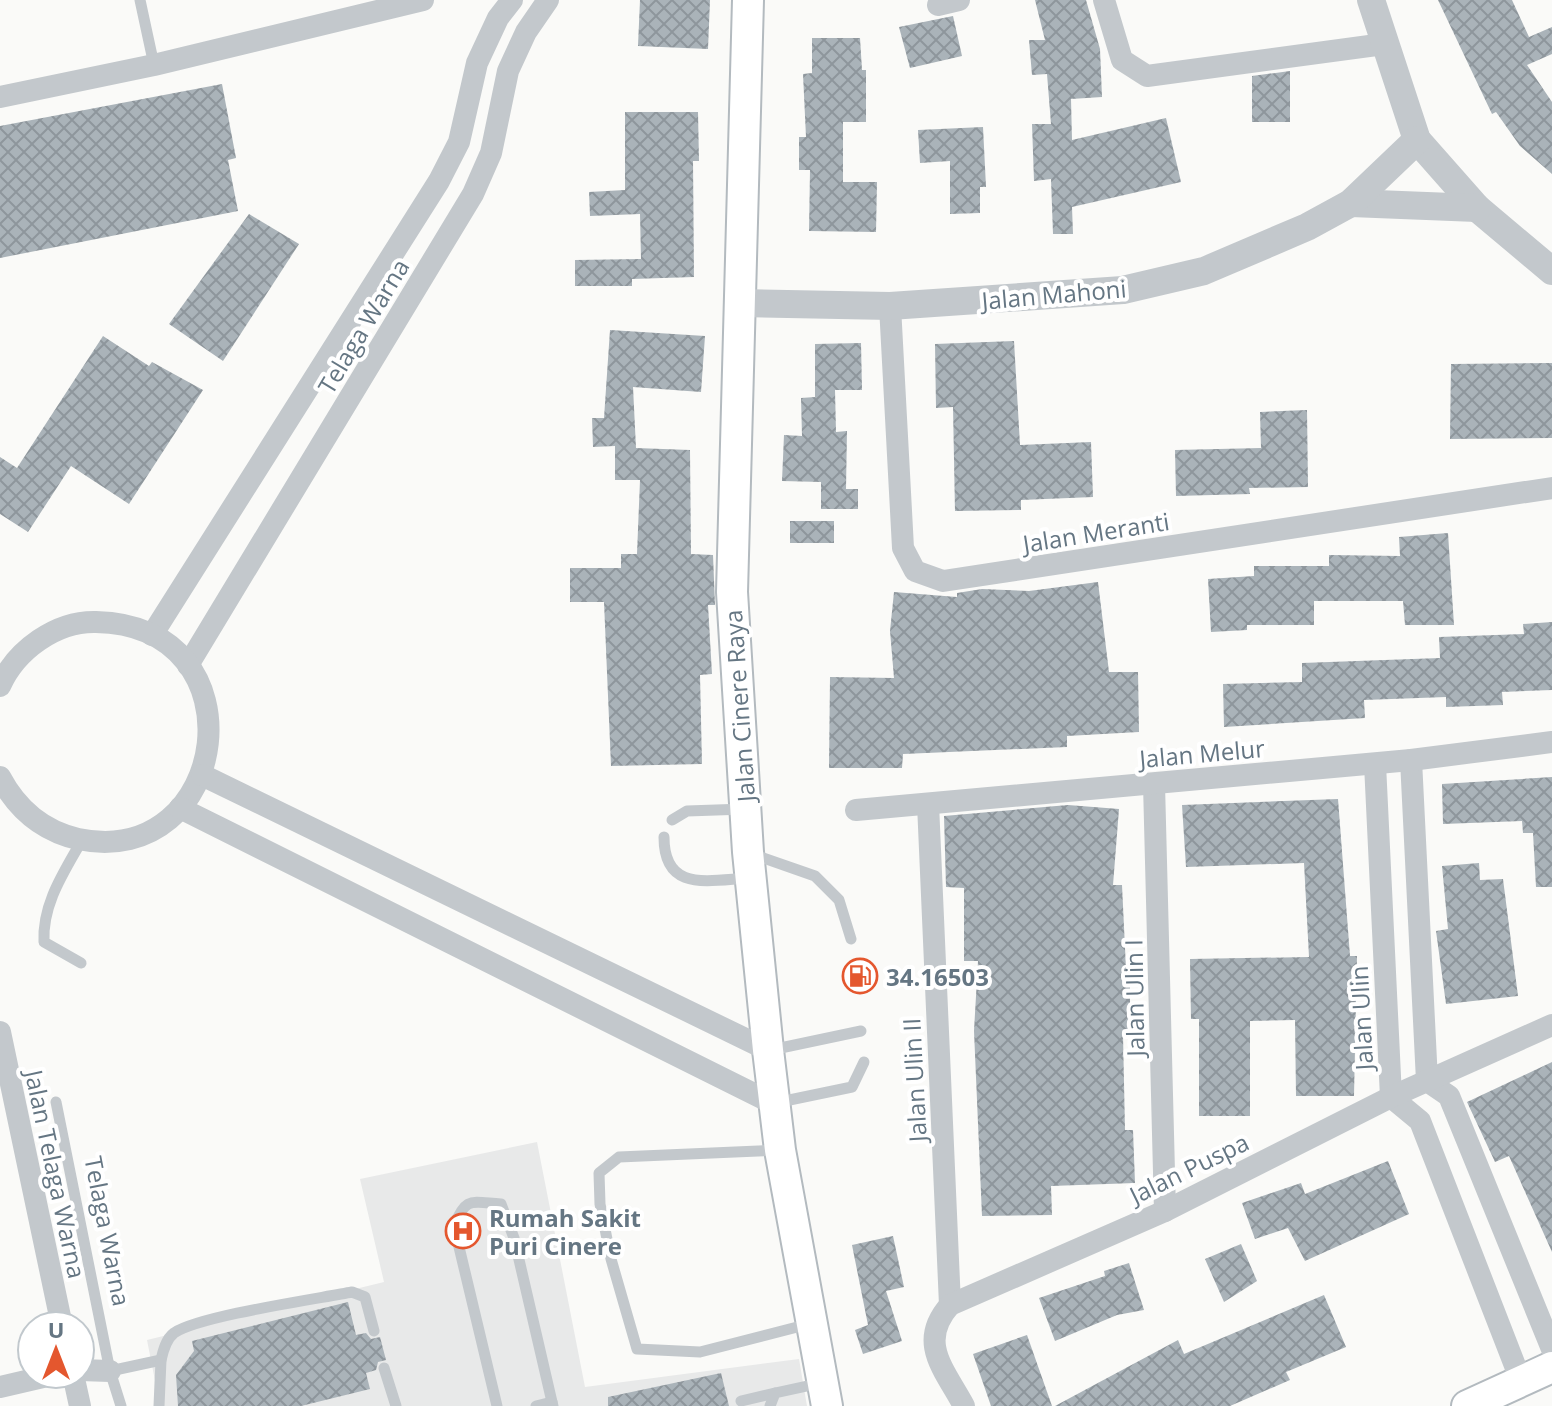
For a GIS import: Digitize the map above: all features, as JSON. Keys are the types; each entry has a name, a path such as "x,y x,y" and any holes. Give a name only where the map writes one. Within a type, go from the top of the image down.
{"main road":[{"name":"Jalan Cinere Raya","path":"748,0 732,592 749,865 774,1104 824,1394"},
{"path":"1467,1406 1552,1367"}],"street":[{"path":"0,97 154,65 423,0"},
{"name":"Telaga Warna","path":"152,635 439,181 459,142 477,63 498,18 512,0"},
{"name":"Telaga Warna","path":"188,665 473,194 491,153 508,71 526,32 548,0"},
{"path":"1104,0 1122,60 1147,76 1384,44"},
{"path":"1371,0 1417,140 1477,208 1552,271"},
{"name":"Jalan Mahoni","path":"741,303 890,306 1137,287 1204,271 1307,227 1351,203 1417,140"},
{"path":"1351,203 1477,208"},
{"name":"Jalan Meranti","path":"890,306 903,548 915,571 943,581 1552,488"},
{"path":"0,686 16,660 32,645 69,626 111,622 152,635 172,648 199,682 210,719 209,747 202,775 180,808 145,832 104,841 62,835 26,813 0,777"},
{"name":"Jalan Melur","path":"856,810 1375,764 1552,742"},
{"path":"1411,760 1427,1081 1449,1096 1552,1349"},
{"name":"Jalan Ulin","path":"1375,764 1391,1097 1420,1121 1521,1381"},
{"path":"202,775 768,1050"},
{"name":"Jalan Ulin I","path":"1154,784 1165,1211"},
{"name":"Jalan Ulin II","path":"928,804 950,1305"},
{"path":"180,808 774,1104"},
{"name":"Jalan Puspa","path":"950,1305 1165,1211 1391,1097 1552,1025"},
{"name":"Jalan Telaga Warna","path":"0,1032 59,1310"},
{"path":"950,1305 935,1322 934,1352 964,1406"},
{"path":"96,1371 110,1371"}],"lane":[{"path":"140,0 154,65"},
{"path":"672,820 687,811 746,809"},
{"path":"664,837 664,858 674,873 695,880 749,865 815,876 839,900 851,939"},
{"path":"81,963 44,942 43,922 59,879 82,840"},
{"path":"768,1050 861,1031"},
{"path":"774,1104 852,1087 864,1062"},
{"name":"Telaga Warna","path":"56,1102 110,1371"},
{"path":"780,1150 619,1157 599,1173 600,1204 637,1349 700,1352 810,1324"},
{"path":"497,1406 454,1226 462,1205 468,1202 501,1204 514,1238 553,1404 536,1406"},
{"path":"159,1406 163,1347 174,1333 207,1322 352,1292 365,1297 374,1331"},
{"path":"121,1406 110,1371 161,1360"},
{"path":"384,1368 396,1406"},
{"path":"741,1401 775,1393 824,1394"},
{"path":"770,1406 775,1393"}],"shaded area":[{"name":"Rumah Sakit Puri Cinere","path":"537,1142 585,1387 799,1359 807,1406 160,1406 147,1340 384,1282 360,1179"}],"building":[{"path":"640,0 710,0 708,49 638,46"},
{"path":"1035,0 1086,0 1100,49 1102,97 1071,99 1072,140 1166,118 1181,182 1072,207 1073,234 1053,234 1051,179 1034,181 1032,124 1051,124 1047,74 1032,75 1029,40 1045,40"},
{"path":"1438,0 1512,0 1529,37 1552,27 1552,54 1527,65 1552,102 1552,174 1520,146 1496,112 1492,114"},
{"path":"953,16 962,56 910,68 899,27"},
{"path":"812,38 860,38 862,70 866,70 866,122 843,122 843,182 877,182 876,232 809,231 810,170 799,170 799,137 806,137 803,74 812,73"},
{"path":"1290,71 1290,122 1252,122 1252,76"},
{"path":"222,84 236,158 228,160 238,211 0,258 0,126"},
{"path":"625,112 698,112 699,161 693,161 694,277 632,279 632,286 575,286 575,260 641,259 640,214 590,216 589,192 625,190"},
{"path":"983,127 986,187 980,187 980,213 950,214 950,161 920,163 918,130"},
{"path":"249,214 299,244 223,361 169,324"},
{"path":"610,330 705,336 701,392 633,387 636,448 690,450 691,554 713,555 715,605 708,605 712,674 700,675 702,764 611,766 604,602 570,602 570,568 621,568 621,554 637,554 640,480 615,480 615,446 593,447 592,418 604,418"},
{"path":"103,336 149,366 152,362 203,390 129,504 71,466 28,532 0,514 0,457 17,468"},
{"path":"1014,341 1020,445 1091,442 1093,497 1021,500 1021,510 955,511 953,407 936,408 935,344"},
{"path":"861,343 862,390 835,390 836,432 847,431 846,489 858,489 858,509 821,509 821,482 782,481 784,435 802,436 801,398 815,397 815,344"},
{"path":"1552,363 1552,438 1450,439 1451,364"},
{"path":"1307,410 1308,487 1249,488 1250,494 1176,496 1175,450 1261,448 1260,412"},
{"path":"790,521 834,521 834,543 790,543"},
{"path":"1448,533 1454,625 1405,625 1403,601 1314,601 1314,625 1247,625 1247,630 1211,632 1208,579 1254,576 1254,566 1329,566 1329,555 1400,556 1399,537"},
{"path":"1098,582 1109,672 1138,672 1139,732 1067,736 1067,747 903,754 902,768 829,768 830,677 894,678 890,631 894,592 957,597 957,593 982,589 1029,591"},
{"path":"1552,622 1552,690 1502,692 1503,705 1446,707 1446,697 1364,700 1365,718 1224,727 1223,684 1302,682 1302,663 1440,658 1439,637 1524,634 1523,624"},
{"path":"1552,777 1552,887 1536,887 1533,833 1523,833 1522,821 1443,824 1442,784"},
{"path":"1338,799 1350,956 1357,956 1354,1096 1296,1096 1295,1020 1250,1021 1250,1116 1199,1116 1199,1019 1191,1019 1190,959 1309,957 1304,863 1186,867 1182,805"},
{"path":"1068,805 1119,809 1113,885 1122,885 1126,969 1130,969 1130,1035 1123,1035 1125,1130 1133,1130 1135,1183 1051,1186 1052,1215 982,1216 974,1031 978,961 964,961 964,888 946,887 944,816"},
{"path":"1479,863 1480,880 1503,879 1518,996 1446,1004 1436,931 1448,929 1442,866"},
{"path":"1552,1062 1552,1252 1509,1156 1495,1162 1467,1102"},
{"path":"1388,1161 1409,1214 1305,1261 1288,1228 1255,1239 1242,1203 1301,1183 1305,1194"},
{"path":"893,1236 904,1287 886,1291 902,1341 863,1354 855,1330 868,1325 852,1245"},
{"path":"1241,1244 1257,1281 1224,1302 1205,1259"},
{"path":"1129,1263 1144,1310 1117,1315 1055,1341 1039,1298 1105,1276 1104,1271"},
{"path":"1324,1295 1346,1347 1286,1372 1290,1380 1230,1406 1055,1406 1178,1340 1184,1354"},
{"path":"348,1302 356,1335 366,1333 371,1339 380,1337 386,1360 378,1362 376,1370 366,1373 370,1389 301,1406 178,1406 176,1375 194,1351 192,1341"},
{"path":"1027,1335 1052,1406 991,1406 973,1354"},
{"path":"721,1373 729,1406 608,1406 608,1397"}],"place":[{"name":"34.16503","path":"860,976"},
{"name":"Rumah Sakit Puri Cinere","path":"463,1231"}]}
